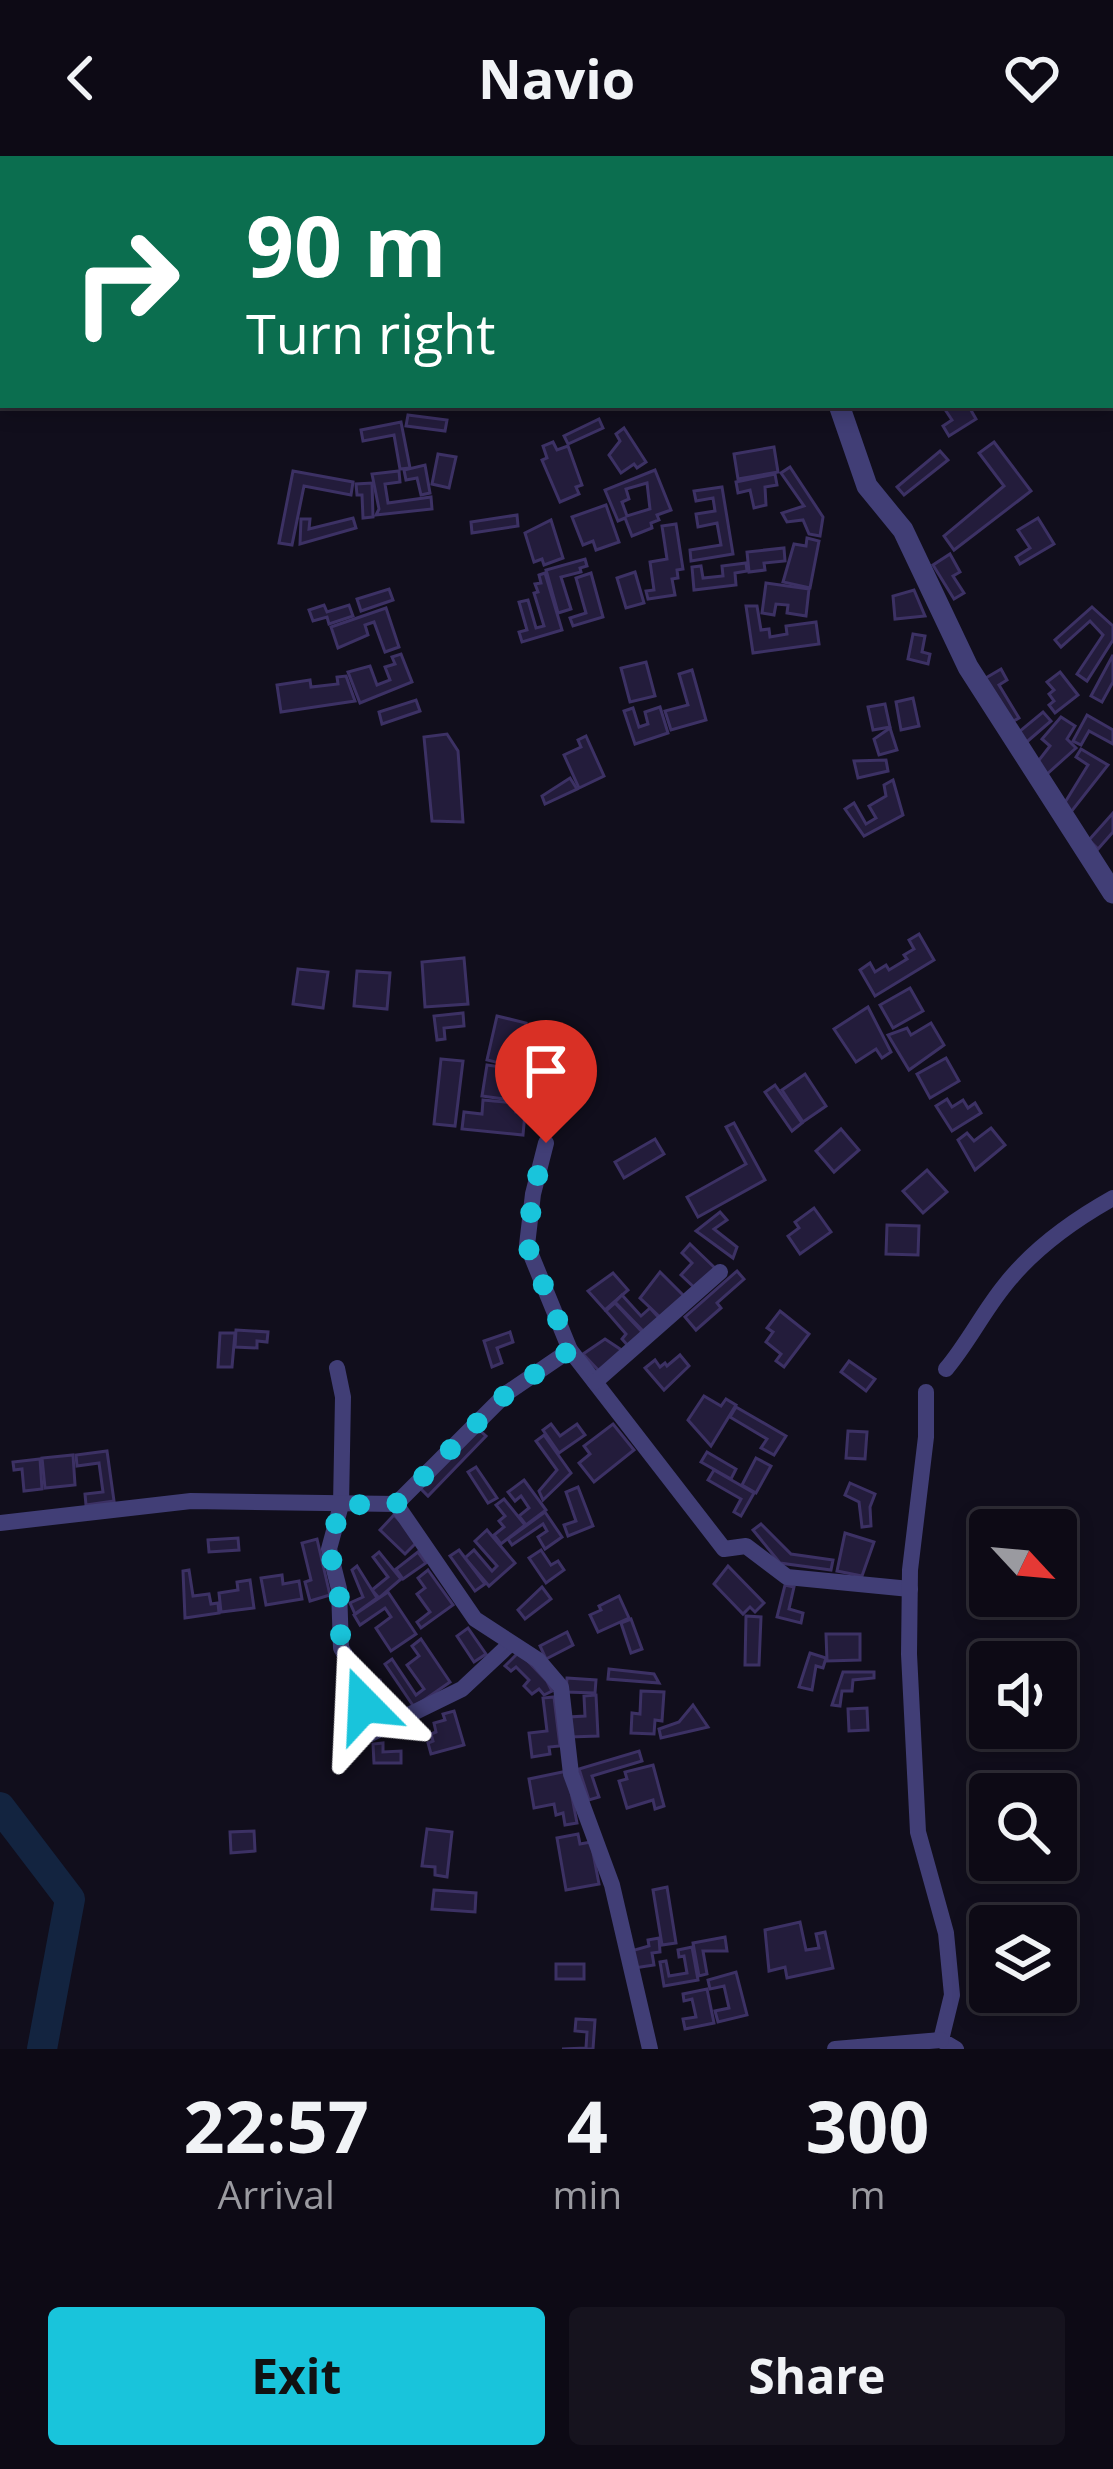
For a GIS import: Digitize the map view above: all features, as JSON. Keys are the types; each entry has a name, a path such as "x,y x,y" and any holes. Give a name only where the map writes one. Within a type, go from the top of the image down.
{"street":[{"path":"840,408 868,486 903,530 968,667 1113,893"},
{"path":"546,1143 527,1245 570,1350 724,1550 746,1546 787,1577 910,1589"},
{"path":"946,1370 1004,1286 1037,1252 1072,1221 1113,1198"},
{"path":"595,1382 720,1271"},
{"path":"0,1523 191,1502 396,1504 507,1393 570,1350"},
{"path":"337,1367 343,1397 341,1505 329,1549 339,1588 341,1648 358,1676 370,1734 462,1689 510,1644"},
{"path":"835,2049 948,2045 952,1995 946,1933 918,1832 909,1654 926,1392"},
{"path":"396,1504 475,1619 538,1660 561,1687 571,1774 611,1885 650,2049"}],"building":[{"path":"944,408 970,408 976,419 949,436 943,426 952,420"},
{"path":"408,415 447,420 445,431 406,426"},
{"path":"599,419 603,428 568,444 564,436"},
{"path":"401,422 410,468 400,469 394,435 363,441 361,430"},
{"path":"624,428 646,462 621,473 609,455 620,441 616,434"},
{"path":"553,442 557,450 568,446 582,485 576,487 579,494 560,502 542,460 547,458 543,446"},
{"path":"994,442 1031,491 954,550 944,536 1004,486 979,453"},
{"path":"774,447 778,472 738,479 734,454"},
{"path":"940,451 948,460 904,495 897,487"},
{"path":"438,454 456,457 449,488 432,484"},
{"path":"425,465 430,493 421,495 417,478 406,480 404,470"},
{"path":"790,467 823,517 820,536 809,534 803,520 787,522 782,513 804,506 781,473"},
{"path":"655,470 671,510 657,515 659,520 651,523 652,528 632,536 625,518 618,521 605,490","holes":["647,483 650,509 627,516 622,502 629,499 626,489"]},
{"path":"293,471 353,482 351,495 304,486 292,545 279,543"},
{"path":"399,471 400,482 385,484 388,503 431,497 432,509 376,515 372,474"},
{"path":"775,474 777,485 765,487 766,505 754,508 750,490 738,493 736,482"},
{"path":"372,483 373,517 363,518 362,495 357,495 356,484"},
{"path":"722,487 733,554 691,561 690,550 721,545 717,523 698,527 696,514 715,511 713,498 696,501 694,491"},
{"path":"606,505 619,542 596,550 593,541 583,545 572,517"},
{"path":"517,515 518,526 472,533 471,522"},
{"path":"353,518 356,528 300,544 301,519 310,519 309,529"},
{"path":"1038,518 1054,544 1020,564 1016,557 1030,548 1018,530"},
{"path":"551,520 563,558 544,565 542,559 534,562 525,533"},
{"path":"676,524 683,569 672,579 675,595 648,599 646,591 654,590 650,562 667,559 662,526"},
{"path":"807,538 819,541 810,588 783,582 794,544 806,546"},
{"path":"784,548 785,561 764,563 765,570 749,572 747,552"},
{"path":"950,554 960,572 953,576 964,593 954,599 933,565"},
{"path":"585,559 587,566 581,572 561,577 571,609 558,613 546,570"},
{"path":"746,563 747,571 735,573 736,585 694,590 692,567 701,566 703,578 723,576 722,566"},
{"path":"635,572 644,603 626,608 617,578"},
{"path":"545,573 562,630 522,642 519,632 527,630 519,602 528,600 536,628 544,626 534,593 538,592 535,584 541,583 539,575"},
{"path":"591,573 603,617 573,626 570,618 586,613 576,578"},
{"path":"766,583 809,589 806,616 787,613 788,605 776,604 774,615 762,613"},
{"path":"389,589 393,600 361,611 357,599"},
{"path":"914,590 925,616 895,619 893,596"},
{"path":"324,605 327,612 349,605 353,616 329,624 327,617 313,621 309,610"},
{"path":"746,606 757,606 761,630 769,629 770,637 787,634 786,626 816,622 819,644 753,653"},
{"path":"1092,607 1113,626 1113,640 1087,681 1077,674 1103,635 1090,621 1061,647 1055,640"},
{"path":"386,608 399,647 385,652 374,622 365,625 368,635 338,648 331,627"},
{"path":"913,634 925,636 922,652 930,654 928,664 908,659"},
{"path":"401,654 412,682 360,703 348,672 370,666 377,685 390,680 385,667 395,664 392,657"},
{"path":"1113,655 1113,682 1102,702 1091,696"},
{"path":"646,662 655,696 630,702 621,668"},
{"path":"1001,669 1007,680 999,685 1019,718 1010,723 984,679"},
{"path":"692,670 706,720 671,730 665,711 688,705 679,674"},
{"path":"1060,672 1078,695 1055,713 1049,705 1054,690 1047,682"},
{"path":"346,676 355,701 281,712 277,685 310,680 311,687 338,684 337,677"},
{"path":"913,698 919,726 901,730 896,702"},
{"path":"416,700 420,711 382,724 379,712"},
{"path":"885,704 890,727 873,730 868,707"},
{"path":"660,707 668,733 635,744 624,711 633,708 639,727 648,724 645,712"},
{"path":"1043,712 1051,721 1022,746 1014,736"},
{"path":"1087,715 1113,730 1113,744 1089,731 1081,745 1073,741"},
{"path":"1061,717 1075,726 1067,739 1076,748 1046,775 1036,764 1050,746 1042,739"},
{"path":"890,728 897,750 879,755 874,739"},
{"path":"447,734 458,751 463,822 432,821 424,737"},
{"path":"586,736 604,776 579,788 564,755 581,747 578,740"},
{"path":"1081,749 1108,765 1071,812 1064,804 1088,765 1076,757"},
{"path":"886,760 888,771 858,778 854,761"},
{"path":"570,778 577,789 545,804 542,796"},
{"path":"893,780 903,815 864,836 845,809 854,803 866,824 876,818 869,806 886,796 884,785"},
{"path":"1113,813 1113,832 1098,849 1089,840"},
{"path":"919,934 934,960 875,996 860,970 870,963 875,972 886,965 889,970 907,959 904,955 914,949 909,940"},
{"path":"464,958 468,1004 425,1007 422,962"},
{"path":"298,969 328,972 323,1008 293,1004"},
{"path":"357,971 390,973 387,1009 354,1006"},
{"path":"910,988 923,1011 893,1028 880,1005"},
{"path":"868,1007 891,1052 882,1058 876,1049 856,1062 834,1029"},
{"path":"463,1013 464,1026 444,1028 445,1039 437,1040 434,1016"},
{"path":"497,1016 526,1023 516,1067 487,1060"},
{"path":"931,1023 944,1045 909,1070 888,1035 907,1028 911,1035"},
{"path":"946,1058 959,1081 930,1098 917,1074"},
{"path":"441,1059 463,1061 455,1126 434,1124"},
{"path":"487,1065 516,1069 511,1100 482,1096"},
{"path":"805,1074 826,1106 803,1122 782,1090"},
{"path":"775,1085 802,1123 792,1131 765,1092"},
{"path":"947,1099 952,1107 963,1100 968,1108 975,1103 981,1113 952,1131 936,1106"},
{"path":"483,1100 517,1103 516,1112 525,1113 523,1135 462,1129 464,1112 482,1114"},
{"path":"734,1123 765,1180 698,1217 687,1197 746,1164 726,1127"},
{"path":"991,1128 1005,1145 975,1170 958,1140 967,1133 974,1141"},
{"path":"841,1129 859,1150 834,1172 816,1151"},
{"path":"655,1139 664,1154 624,1178 615,1162"},
{"path":"927,1170 947,1192 923,1213 903,1191"},
{"path":"814,1208 831,1232 800,1254 788,1236 799,1228 795,1222"},
{"path":"720,1212 727,1220 714,1229 737,1247 733,1258 696,1231"},
{"path":"887,1225 919,1226 918,1255 886,1254"},
{"path":"690,1244 715,1268 696,1289 681,1275 692,1263 682,1253"},
{"path":"737,1271 744,1279 696,1330 685,1317"},
{"path":"660,1272 685,1297 663,1320 640,1298"},
{"path":"613,1273 628,1290 605,1310 588,1291"},
{"path":"622,1295 641,1316 650,1308 660,1319 645,1333 615,1302"},
{"path":"615,1303 644,1334 629,1347 622,1339 626,1334 606,1311"},
{"path":"780,1311 809,1334 784,1367 776,1361 781,1354 766,1342 773,1332 767,1328"},
{"path":"236,1330 268,1332 267,1342 257,1341 257,1348 235,1347"},
{"path":"510,1332 513,1342 497,1348 502,1363 492,1367 484,1341"},
{"path":"220,1333 235,1333 232,1367 218,1367"},
{"path":"605,1339 623,1351 600,1372 583,1354"},
{"path":"680,1355 689,1366 664,1390 645,1368 655,1360 660,1367 667,1366"},
{"path":"849,1361 875,1379 866,1391 841,1372"},
{"path":"704,1396 721,1406 726,1399 736,1405 711,1446 688,1420"},
{"path":"736,1407 786,1436 774,1455 761,1448 767,1439 730,1417"},
{"path":"551,1424 560,1436 577,1424 585,1435 559,1453 543,1430"},
{"path":"613,1424 634,1450 594,1482 579,1463 590,1454 584,1446"},
{"path":"476,1427 486,1436 428,1496 419,1487"},
{"path":"848,1431 867,1432 865,1459 846,1458"},
{"path":"544,1435 571,1473 543,1500 539,1491 557,1470 536,1441"},
{"path":"107,1451 114,1501 86,1505 85,1494 103,1492 99,1463 77,1466 76,1455"},
{"path":"707,1452 736,1469 731,1479 701,1462"},
{"path":"73,1455 75,1485 45,1488 42,1458"},
{"path":"756,1458 771,1466 756,1493 742,1485"},
{"path":"40,1459 42,1489 24,1491 22,1469 14,1470 13,1462"},
{"path":"476,1467 497,1498 488,1503 468,1472"},
{"path":"714,1470 754,1493 741,1516 734,1512 741,1499 708,1480"},
{"path":"524,1480 546,1510 526,1525 519,1516 529,1508 521,1496 515,1501 508,1492"},
{"path":"850,1483 875,1494 871,1526 862,1527 859,1502 845,1495"},
{"path":"578,1487 593,1526 568,1536 564,1525 576,1521 566,1492"},
{"path":"504,1499 525,1525 501,1544 494,1535 504,1527 499,1521 505,1516 496,1505"},
{"path":"545,1512 562,1537 545,1549 538,1537 547,1531 543,1524 512,1545 508,1539"},
{"path":"394,1515 419,1540 405,1554 380,1530"},
{"path":"761,1524 791,1554 833,1560 831,1570 780,1563 753,1530"},
{"path":"487,1530 515,1563 489,1586 465,1558 474,1550 492,1571 497,1566 475,1541"},
{"path":"845,1533 874,1542 862,1576 837,1571"},
{"path":"238,1538 239,1550 209,1552 208,1540"},
{"path":"317,1539 330,1595 310,1601 305,1582 311,1580 302,1543"},
{"path":"459,1550 485,1584 475,1591 450,1556"},
{"path":"541,1550 551,1565 558,1561 564,1570 546,1583 529,1558"},
{"path":"379,1552 401,1579 379,1598 372,1590 388,1577 373,1557"},
{"path":"418,1552 426,1563 403,1579 396,1569"},
{"path":"357,1566 377,1598 355,1614 350,1603 363,1597 352,1570"},
{"path":"728,1566 764,1603 755,1612 750,1607 743,1614 714,1584"},
{"path":"189,1570 193,1596 209,1594 211,1604 218,1603 219,1613 185,1618 183,1571"},
{"path":"428,1570 453,1605 421,1628 417,1622 430,1612 417,1594 425,1588 418,1578"},
{"path":"282,1575 283,1584 299,1581 302,1599 266,1605 261,1578"},
{"path":"250,1580 254,1608 221,1612 219,1593 238,1590 237,1582"},
{"path":"785,1585 794,1587 789,1609 803,1613 801,1623 777,1617"},
{"path":"542,1587 551,1599 525,1619 518,1610"},
{"path":"388,1592 416,1634 391,1651 376,1628 391,1617 385,1608 360,1625 354,1615"},
{"path":"619,1596 629,1618 598,1632 590,1615"},
{"path":"746,1616 761,1617 759,1665 745,1665"},
{"path":"631,1619 642,1649 631,1653 621,1623"},
{"path":"468,1628 486,1654 474,1662 457,1636"},
{"path":"567,1632 573,1645 546,1659 540,1646"},
{"path":"826,1634 860,1634 860,1660 827,1661"},
{"path":"421,1639 450,1682 414,1707 385,1664 392,1659 416,1695 424,1689 407,1665 419,1656 412,1646"},
{"path":"519,1652 552,1691 544,1695 539,1689 532,1694 524,1686 529,1680 516,1667 511,1671 505,1666"},
{"path":"810,1653 826,1658 823,1668 816,1666 812,1690 799,1687"},
{"path":"609,1669 654,1674 659,1683 608,1679"},
{"path":"843,1672 874,1672 874,1678 853,1680 852,1691 842,1691 840,1706 832,1705"},
{"path":"567,1678 596,1680 595,1693 566,1692"},
{"path":"380,1680 387,1724 377,1726 370,1682"},
{"path":"641,1691 664,1692 662,1721 655,1720 654,1734 631,1733 632,1713 640,1714"},
{"path":"596,1695 598,1736 570,1737 569,1717 585,1716 584,1696"},
{"path":"554,1697 560,1746 549,1747 550,1754 532,1757 529,1733 547,1731 543,1698"},
{"path":"693,1705 708,1727 661,1738 659,1729 679,1722"},
{"path":"867,1708 868,1730 849,1731 848,1709"},
{"path":"454,1711 464,1745 431,1754 428,1743 436,1732 434,1723"},
{"path":"383,1743 383,1752 401,1751 401,1763 374,1763 373,1744"},
{"path":"639,1751 642,1761 592,1776 599,1797 589,1800 579,1769"},
{"path":"653,1765 664,1806 655,1809 653,1800 627,1808 619,1781 627,1779 625,1772"},
{"path":"567,1771 577,1823 565,1825 563,1813 556,1815 554,1804 534,1808 529,1779"},
{"path":"427,1829 452,1832 447,1877 435,1875 435,1867 422,1866"},
{"path":"254,1831 255,1851 231,1853 230,1832"},
{"path":"578,1834 580,1844 591,1842 599,1884 566,1890 557,1838"},
{"path":"667,1887 676,1943 662,1945 653,1890"},
{"path":"434,1890 476,1893 475,1912 432,1909"},
{"path":"800,1922 806,1950 819,1948 816,1934 825,1932 833,1968 787,1978 785,1967 769,1971 765,1930"},
{"path":"725,1937 727,1951 703,1951 707,1974 699,1976 693,1943"},
{"path":"659,1938 660,1952 652,1953 654,1965 634,1968 631,1951"},
{"path":"692,1947 698,1980 664,1986 660,1962 666,1961 669,1976 687,1973 678,1950"},
{"path":"556,1964 584,1964 584,1979 556,1979"},
{"path":"736,1972 747,2015 718,2022 715,2011 729,2008 724,1986 710,1989 708,1980"},
{"path":"707,1989 714,2023 685,2029 683,2019 696,2017 692,1999 684,2001 683,1994"},
{"path":"576,2019 595,2020 593,2049 562,2049 586,2048 587,2032 575,2031"}],"waterway":[{"path":"0,1807 70,1899 42,2049"}],"route":[{"path":"364,1705 358,1676 341,1648 339,1588 329,1549 341,1505 396,1504 507,1393 570,1350 527,1245 546,1143"}]}
